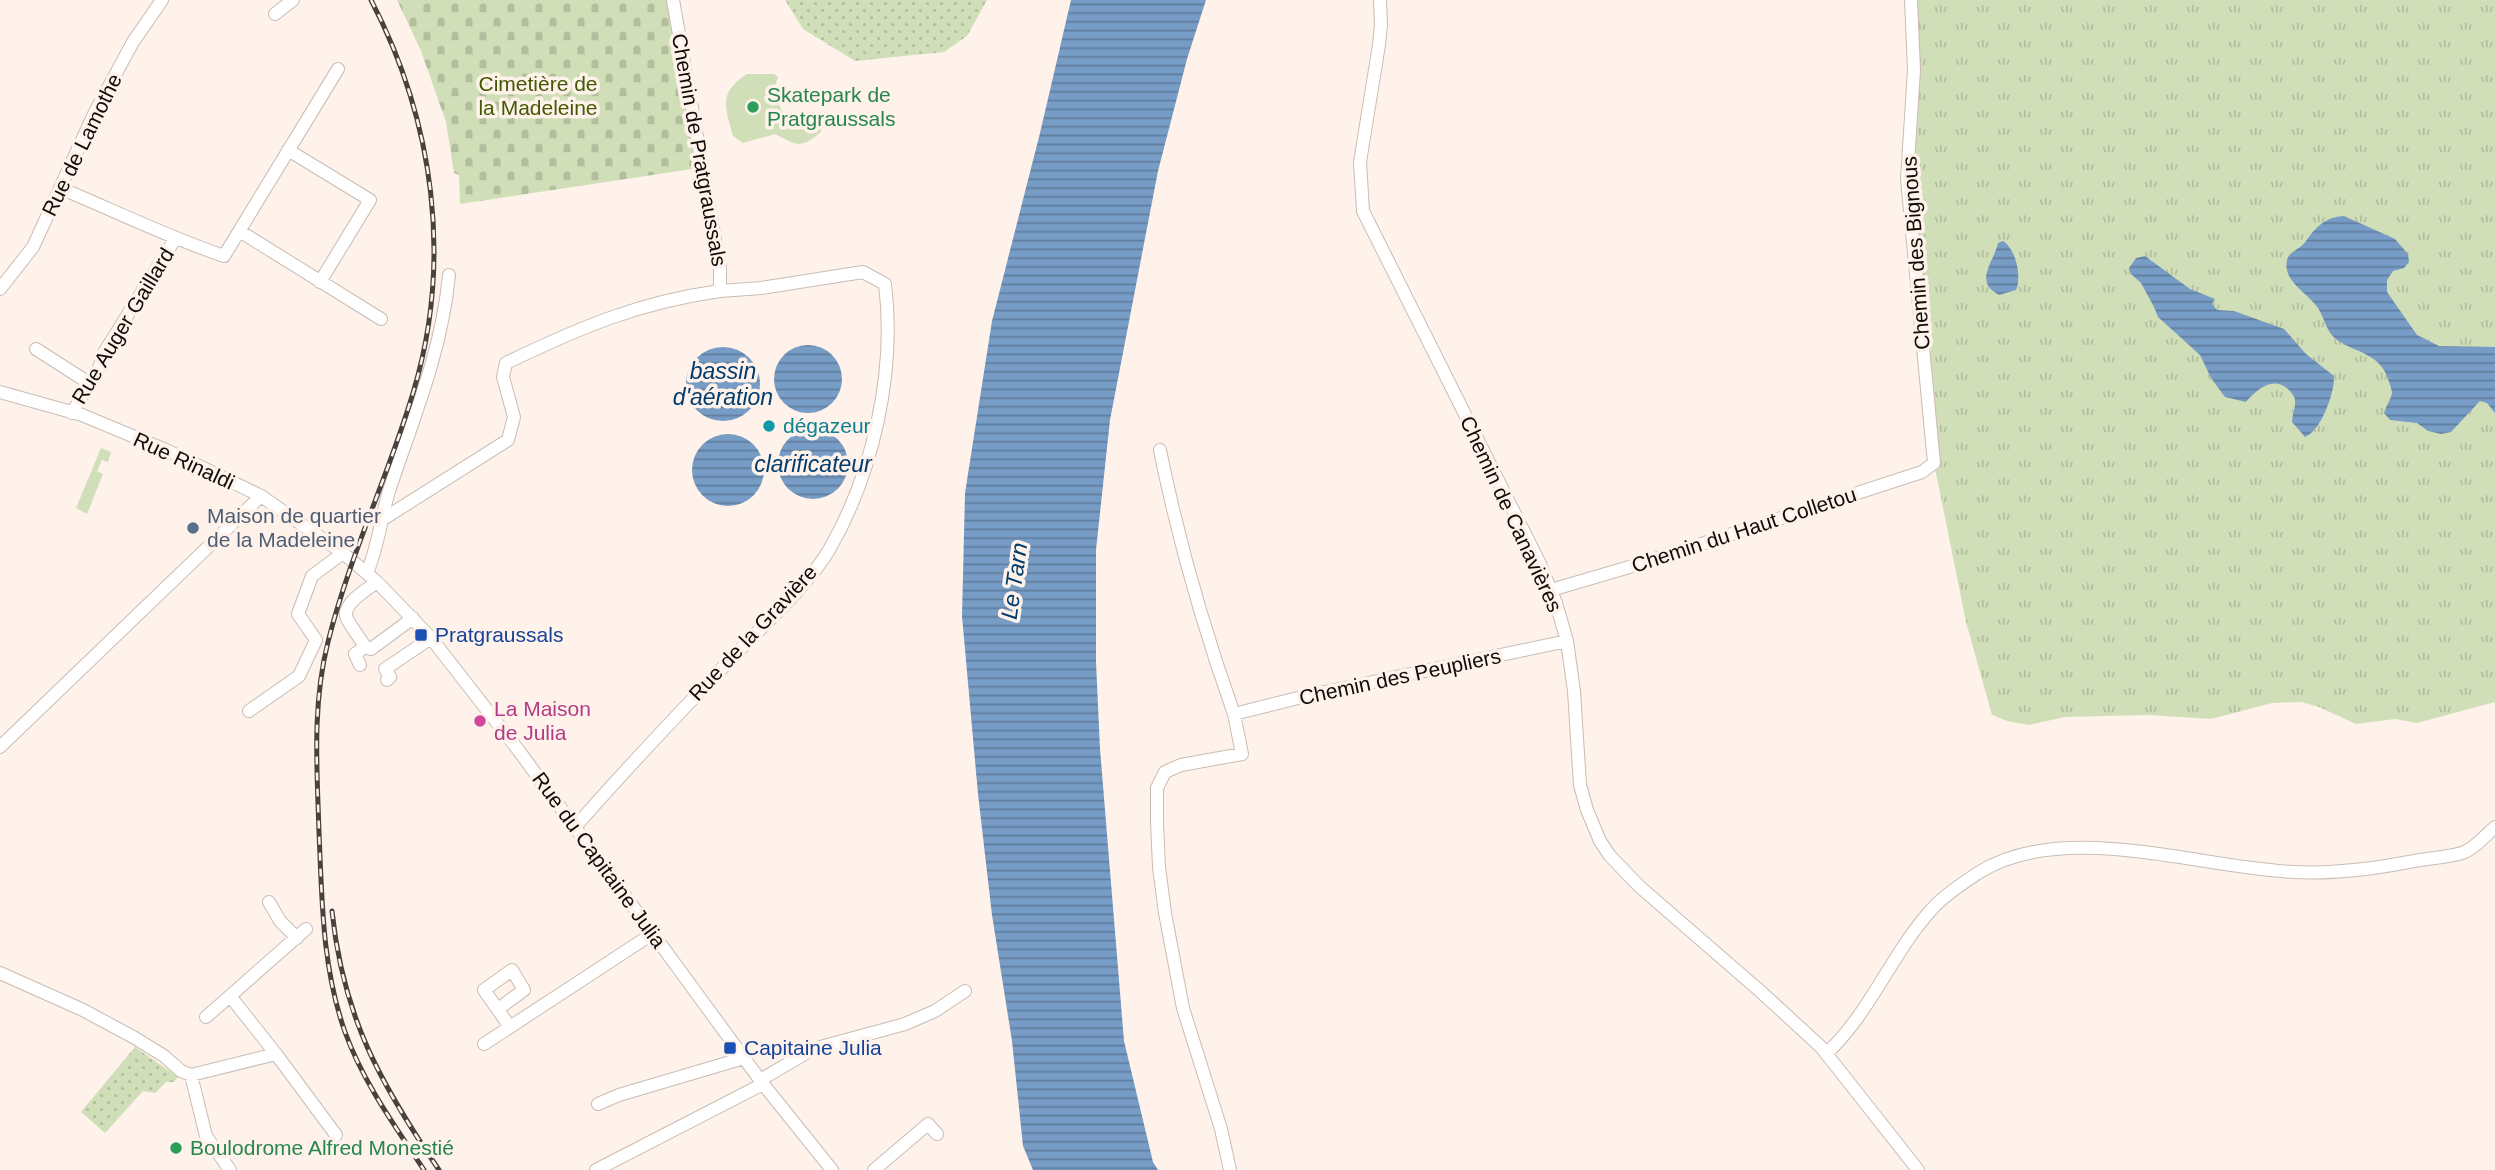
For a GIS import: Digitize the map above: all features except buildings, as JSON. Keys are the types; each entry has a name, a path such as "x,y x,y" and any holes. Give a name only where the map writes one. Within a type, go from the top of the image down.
{"street":[{"name":"Rue de Lamothe","path":"0,289 33,247 95,113 133,42 162,0"},
{"path":"275,14 293,0"},
{"name":"Chemin de Pratgraussals","path":"380,521 508,440 514,417 503,377 506,363 581,327 682,296 720,291 720,268 673,0"},
{"name":"Chemin de Canavières","path":"1380,0 1380,45 1360,162 1363,211 1551,590 1567,641 1574,691 1580,785 1592,825 1610,856 1640,887 1760,991 1826,1054 1918,1170"},
{"name":"Chemin des Bignous","path":"1911,0 1913,70 1907,179 1934,463"},
{"path":"60,188 142,222 175,239 224,256 338,69"},
{"path":"288,150 370,200 320,282"},
{"path":"240,232 381,319"},
{"name":"Rue Auger Gaillard","path":"72,413 100,366 102,356 175,239"},
{"name":"Rue de la Gravière","path":"575,827 639,754 794,594 828,552 847,514 879,425 884,391 887,301 884,284 863,272 761,288 720,291"},
{"path":"413,618 371,649 365,647 346,618 349,605 372,577 380,521 435,359 447,302 449,275"},
{"path":"36,349 89,383"},
{"name":"Rue Rinaldi","path":"0,392 82,415 166,450 261,496 348,557"},
{"path":"1160,450 1171,505 1209,643 1234,714 1242,754 1181,765 1165,772 1157,788 1158,867 1175,973 1183,1008 1221,1129 1230,1170"},
{"name":"Chemin du Haut Colletou","path":"1551,590 1922,472 1934,463"},
{"path":"0,747 261,496"},
{"path":"249,710 299,676 316,640 298,614 312,576 348,557"},
{"name":"Rue du Capitaine Julia","path":"348,557 372,577 431,638 519,751 762,1082 832,1170"},
{"path":"387,680 390,677 385,669 431,638"},
{"name":"Chemin des Peupliers","path":"1234,714 1306,696 1567,641"},
{"path":"360,665 355,654 365,647"},
{"path":"1826,1054 1846,1035 1900,951 1933,908 1979,873 2017,855 2062,848 2142,850 2201,861 2294,872 2348,871 2464,853 2495,827"},
{"path":"206,1017 302,934 280,921 269,902"},
{"path":"484,1044 652,934"},
{"path":"0,973 83,1010 135,1038 164,1056 181,1071 191,1075 276,1054"},
{"path":"596,1170 762,1082 813,1049 905,1024 935,1011 965,991"},
{"path":"230,996 335,1135"},
{"path":"498,1009 510,1027"},
{"path":"598,1104 619,1094 744,1058"},
{"path":"191,1075 206,1136 230,1170"},
{"path":"874,1170 928,1124 937,1134"}],"green space":[{"name":"Cimetière de la Madeleine","path":"397,0 668,0 699,168 460,204 459,175 454,173 446,122 421,51"},
{"path":"785,0 987,0 967,36 944,52 855,61 803,29"},
{"path":"1911,0 2495,0 2495,702 2417,723 2395,719 2356,724 2301,702 2272,703 2211,719 2148,715 2065,717 2029,725 1992,715 1966,622 1934,463 1907,179"},
{"name":"Skatepark de Pratgraussals","path":"747,74 774,74 778,77 773,93 782,111 818,119 823,123 821,132 799,144 775,134 743,143 733,136 726,101 731,87"},
{"path":"101,448 111,452 108,462 102,460 97,471 103,474 87,514 76,508"},
{"path":"135,1047 178,1077 174,1082 166,1082 155,1093 143,1091 105,1133 81,1112"}],"water":[{"name":"Le Tarn","path":"1071,0 1206,0 1187,59 1158,171 1110,420 1096,550 1096,662 1100,749 1124,1041 1153,1162 1158,1170 1033,1170 1023,1146 1012,1041 992,915 978,794 962,616 965,493 992,321"},
{"path":"2344,216 2395,239 2408,254 2409,262 2404,268 2393,271 2387,280 2387,292 2417,335 2439,346 2495,347 2495,413 2487,403 2480,401 2451,432 2441,434 2428,431 2417,423 2390,420 2384,413 2392,393 2385,372 2368,355 2333,337 2314,302 2292,280 2286,267 2290,254 2304,244 2317,227 2331,218"},
{"path":"2003,241 2008,245 2017,264 2018,284 2016,290 1999,295 1991,290 1986,278 1998,243"},
{"path":"2145,256 2190,289 2215,299 2212,304 2217,310 2234,311 2284,329 2306,354 2334,376 2326,410 2311,433 2305,437 2292,422 2295,399 2283,386 2266,386 2246,402 2225,397 2211,378 2200,355 2158,317 2141,283 2131,274 2129,268 2136,258"},
{"name":"clarificateur","path":"801,345 815,345 827,350 837,360 842,379 837,398 827,408 815,413 801,413 789,408 779,398 774,386 774,372 779,360 789,350"},
{"name":"bassin d'aération","path":"716,347 730,347 744,353 754,363 760,384 754,405 744,415 730,421 716,421 702,415 692,405 686,391 686,377 692,363 702,353"},
{"name":"clarificateur","path":"813,429 832,435 842,445 848,464 842,483 832,493 813,499 794,493 784,483 778,464 784,445 794,435"},
{"name":"bassin d'aération","path":"728,434 748,440 758,450 764,470 758,490 748,500 728,506 708,500 698,490 692,470 698,450 708,440"}],"railway":[{"path":"371,0 393,46 423,143 431,192 434,243 432,293 425,343 413,393 347,579 323,666 317,737 321,883 327,958 337,1008 345,1032 370,1086 424,1170"},
{"path":"332,911 337,949 355,1017 382,1078 439,1170"}],"place":[{"name":"Skatepark de Pratgraussals","path":"753,107"},
{"name":"dégazeur","path":"769,426"},
{"name":"Maison de quartier de la Madeleine","path":"193,528"},
{"name":"Pratgraussals","path":"421,635"},
{"name":"La Maison de Julia","path":"480,721"},
{"name":"Capitaine Julia","path":"730,1048"},
{"name":"Boulodrome Alfred Monestié","path":"176,1148"}]}
